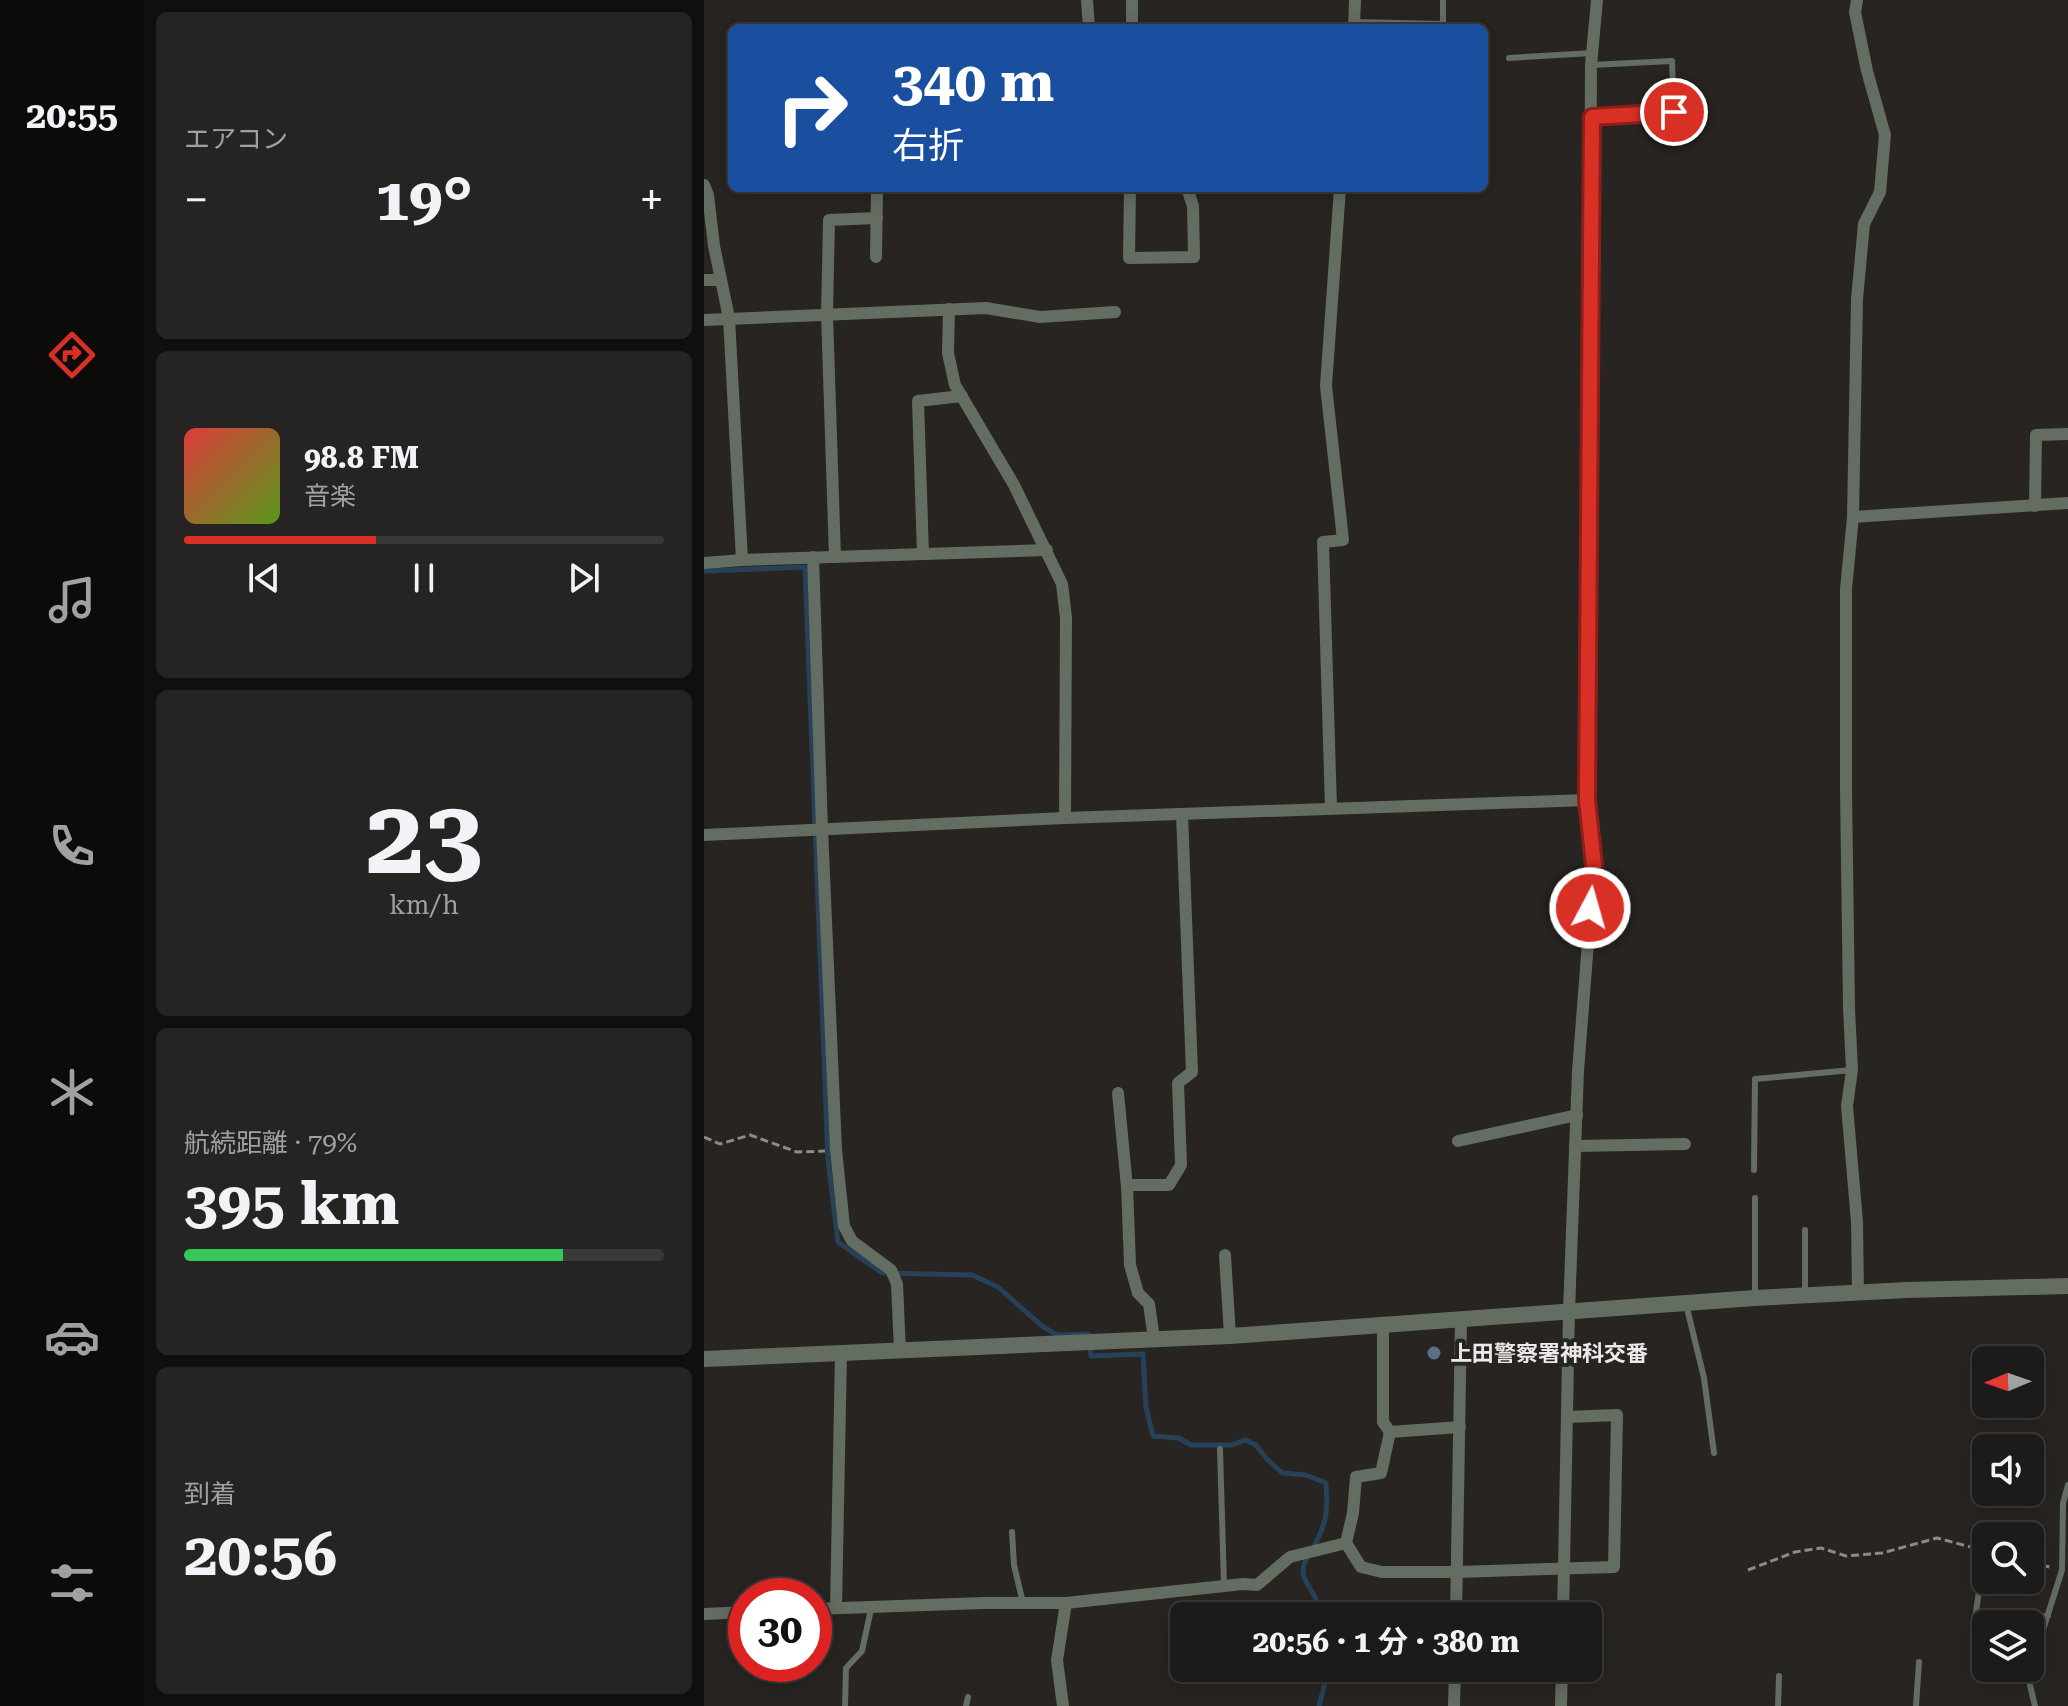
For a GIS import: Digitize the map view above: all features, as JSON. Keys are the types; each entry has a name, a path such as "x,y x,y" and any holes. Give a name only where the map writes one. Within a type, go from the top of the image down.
{"street":[{"path":"1087,0 1089,24"},
{"path":"1132,0 1132,24"},
{"path":"1355,0 1355,24"},
{"path":"1563,1602 1575,1146 1594,865 1587,800 1592,59 1597,0"},
{"path":"1857,0 1855,12 1867,71 1885,135 1880,192 1864,224 1857,299 1853,517 1846,589 1852,1070 1847,1106 1857,1222 1858,1293"},
{"path":"704,185 708,195 708,240 729,318 742,560"},
{"path":"876,257 877,192"},
{"path":"1130,192 1129,258 1194,257 1193,206 1188,192"},
{"path":"1331,808 1323,542 1343,540 1326,386 1340,192"},
{"path":"835,557 827,314 829,220 877,218"},
{"path":"704,280 721,280"},
{"path":"704,320 986,308 1040,317 1115,312"},
{"path":"949,309 948,353 955,385 1014,485 1062,584 1066,618 1065,818"},
{"path":"923,554 918,401 962,396"},
{"path":"2035,506 2036,435 2068,434"},
{"path":"1853,517 2068,503"},
{"path":"704,563 1047,550"},
{"path":"813,557 836,1150 844,1226 852,1241 891,1270 897,1284 900,1351"},
{"path":"704,835 1065,818 1587,800"},
{"path":"1127,1187 1169,1185 1181,1165 1178,1083 1192,1072 1182,814"},
{"path":"1118,1093 1127,1187 1130,1265 1138,1293 1149,1304 1154,1339"},
{"path":"1458,1141 1577,1115"},
{"path":"1575,1146 1685,1144"},
{"path":"1225,1255 1230,1336"},
{"path":"704,1359 1230,1336 1805,1295 2068,1286"},
{"path":"1456,1602 1461,1320"},
{"path":"1383,1326 1383,1422 1390,1432 1381,1473 1356,1477 1353,1513 1346,1543 1361,1567 1382,1572 1457,1572 1614,1567 1617,1415 1567,1417"},
{"path":"836,1608 841,1354"},
{"path":"1390,1432 1460,1427"},
{"path":"832,1608 1066,1603 1257,1585 1290,1557 1346,1543"},
{"path":"1063,1706 1057,1660 1066,1603"},
{"path":"704,1614 728,1613"},
{"path":"1454,1706 1455,1682"},
{"path":"1561,1706 1562,1682"}],"lane":[{"path":"1443,0 1443,24"},
{"path":"1509,58 1672,61 1674,112 1592,117"},
{"path":"1754,1170 1755,1079 1852,1070"},
{"path":"1755,1198 1755,1298"},
{"path":"1805,1230 1805,1295"},
{"path":"1686,1304 1704,1378 1714,1453"},
{"path":"1220,1449 1224,1587"},
{"path":"2035,1706 2028,1677 2065,1570 2063,1503 2068,1485"},
{"path":"1012,1532 1014,1565 1023,1603"},
{"path":"845,1706 846,1668 862,1651 871,1607"},
{"path":"2044,1617 2048,1616"},
{"path":"1916,1706 1919,1662"},
{"path":"1778,1706 1779,1676"},
{"path":"966,1706 968,1697"}],"path":[{"path":"704,1137 720,1144 750,1135 797,1152 836,1150"},
{"path":"1748,1570 1795,1552 1821,1548 1846,1556 1882,1553 1937,1538 1972,1547"},
{"path":"2044,1565 2065,1570"}],"waterway":[{"path":"704,571 805,567 828,1160 838,1242 882,1273 972,1275 998,1287 1042,1326 1057,1335 1089,1334 1091,1356 1143,1354 1146,1407 1153,1436 1179,1438 1191,1445 1232,1445 1245,1440 1256,1445 1282,1473 1306,1475 1326,1483 1326,1517 1313,1548"},
{"path":"1308,1556 1303,1570 1317,1602"},
{"path":"1319,1706 1325,1682"}],"place":[{"name":"上田警察署神科交番","path":"1434,1353"}],"route":[{"path":"1590,908 1594,865 1587,800 1592,117 1674,112"}]}
